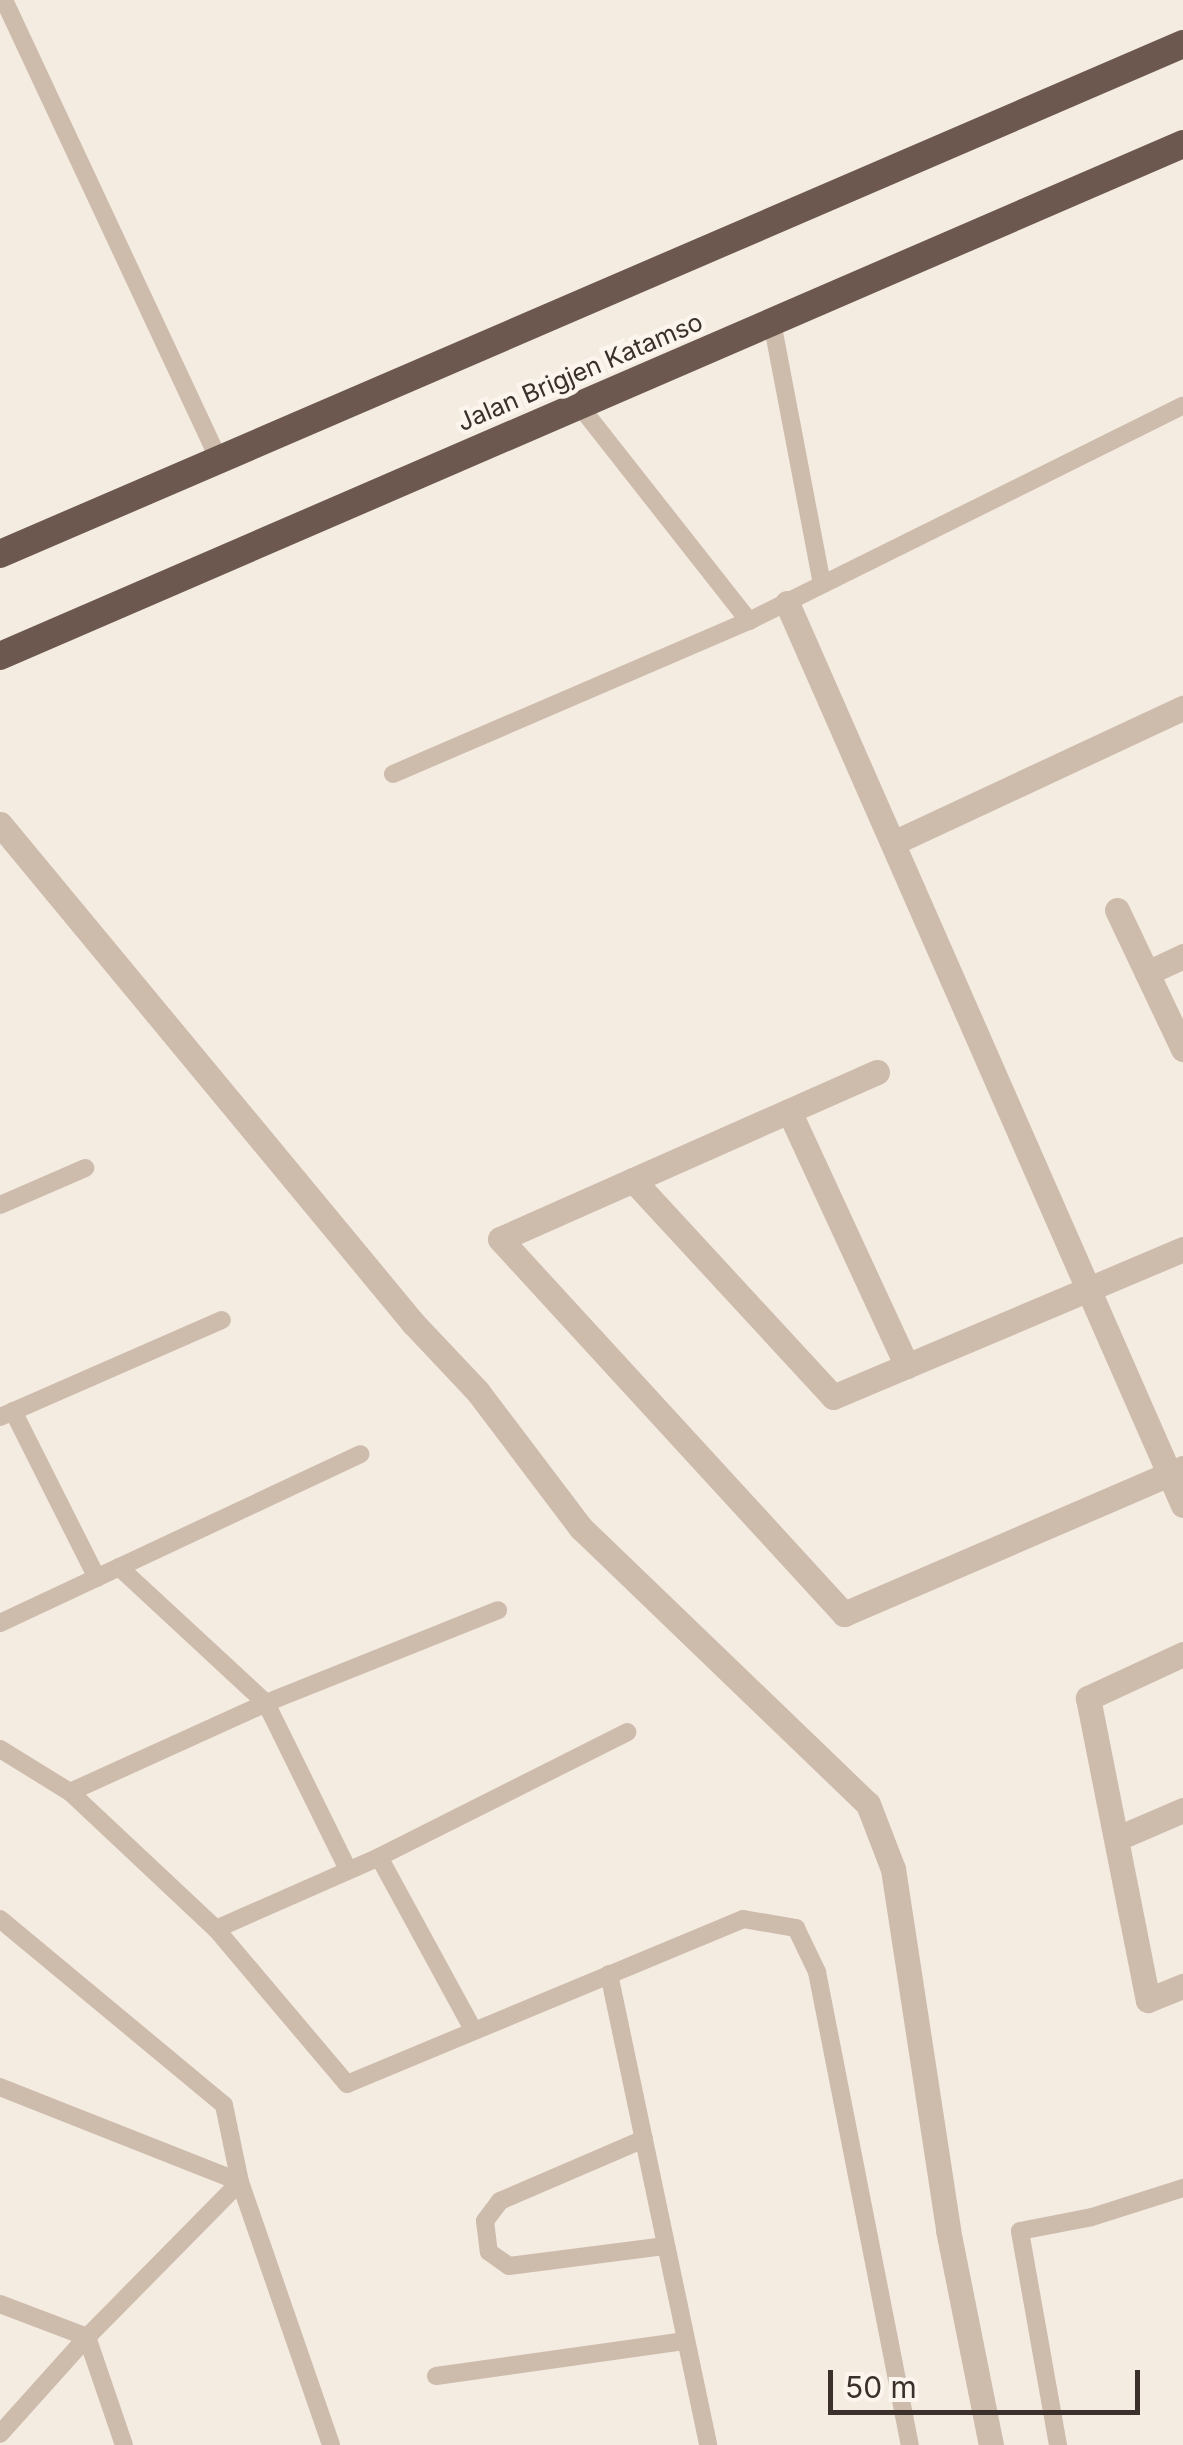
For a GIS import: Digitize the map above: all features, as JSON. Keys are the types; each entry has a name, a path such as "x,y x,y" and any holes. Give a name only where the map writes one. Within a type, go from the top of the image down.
{"highway":[{"path":"0,554 1183,44"},
{"name":"Jalan Brigjen Katamso","path":"0,656 1183,144"}],"street":[{"path":"787,603 1091,1289 1176,1471 1183,1505"},
{"path":"893,843 1183,708"},
{"path":"0,824 414,1324 478,1392 581,1528 868,1804 894,1869 948,2230 991,2445"},
{"path":"1117,910 1183,1049"},
{"path":"1147,972 1183,956"},
{"path":"878,1072 500,1239 844,1614 1176,1471"},
{"path":"789,1111 907,1366"},
{"path":"633,1180 833,1397 1183,1249"},
{"path":"1183,1654 1088,1698 1148,2000 1183,1986"},
{"path":"1118,1838 1183,1810"}],"lane":[{"path":"4,0 220,462"},
{"path":"772,322 822,584"},
{"path":"579,405 749,621"},
{"path":"393,774 749,621 1183,406"},
{"path":"0,1205 85,1168"},
{"path":"97,1578 7,1414 222,1320"},
{"path":"0,1623 360,1454"},
{"path":"119,1567 266,1703 348,1870"},
{"path":"70,1792 266,1703 498,1610"},
{"path":"216,1930 379,1857 627,1732"},
{"path":"0,1749 70,1792 216,1930 347,2084 744,1919 796,1928 817,1972 910,2445"},
{"path":"379,1857 474,2030"},
{"path":"0,1920 224,2105 240,2182 331,2445"},
{"path":"609,1974 708,2445"},
{"path":"0,2087 240,2182"},
{"path":"644,2139 500,2200 485,2220 489,2252 509,2266 666,2246"},
{"path":"0,2434 87,2337 240,2182"},
{"path":"1058,2445 1020,2231 1092,2217 1183,2188"},
{"path":"0,2304 87,2337"},
{"path":"87,2337 124,2445"},
{"path":"436,2376 686,2341"}]}
